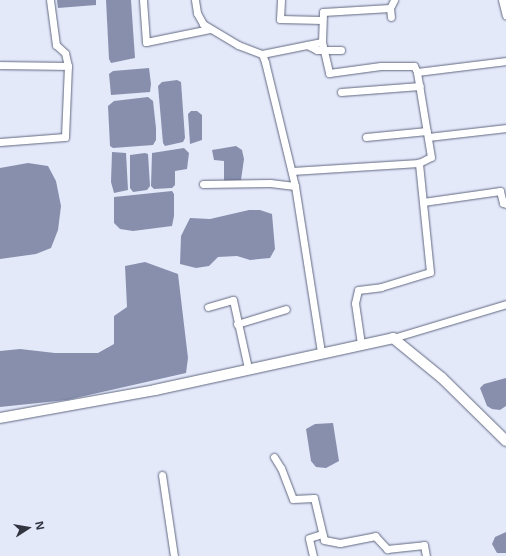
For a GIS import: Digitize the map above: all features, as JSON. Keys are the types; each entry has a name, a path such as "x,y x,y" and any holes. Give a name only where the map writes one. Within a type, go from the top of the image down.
{"street":[{"path":"0,142 65,137 68,66 65,53 56,44 50,0"},
{"path":"143,0 146,42 210,29"},
{"path":"195,0 197,13 203,24 238,45 262,54 322,42"},
{"path":"281,0 280,19 322,20"},
{"path":"391,17 390,8 394,0"},
{"path":"502,0 506,16"},
{"path":"292,171 419,163 431,157 420,86 414,66 381,66 329,73 322,42 323,12 390,8"},
{"path":"307,45 317,50 341,50"},
{"path":"262,54 295,186 321,352"},
{"path":"417,72 506,61 506,56"},
{"path":"0,65 68,66"},
{"path":"341,92 420,86"},
{"path":"366,137 506,128"},
{"path":"361,344 355,303 358,290 381,287 430,272 419,163"},
{"path":"203,184 270,183 295,186"},
{"path":"423,202 500,191 503,204 506,204"},
{"path":"208,307 233,300 237,324 248,368"},
{"path":"0,418 106,400 321,352 393,338 506,304"},
{"path":"237,324 286,309"},
{"path":"393,338 442,378 506,440"},
{"path":"274,458 281,468 292,499 314,498 324,540 340,543 375,536 387,549 424,545 426,556"},
{"path":"162,476 174,556"},
{"path":"313,556 309,538 322,534"}],"water":[{"path":"57,0 96,0 96,5 58,8"},
{"path":"106,0 131,0 135,58 111,63 109,59"},
{"path":"149,68 151,84 150,92 111,95 109,74 113,71"},
{"path":"177,80 181,82 185,138 183,142 165,146 163,143 158,86 162,82"},
{"path":"148,97 153,101 156,128 156,140 153,145 113,148 110,146 108,106 114,101"},
{"path":"191,111 197,111 202,115 202,140 190,144 188,114"},
{"path":"236,146 242,150 244,159 241,180 224,182 224,161 214,160 212,150"},
{"path":"184,148 189,153 187,169 175,171 175,185 172,188 154,189 151,186 152,153"},
{"path":"112,152 126,153 128,190 114,193 111,182"},
{"path":"148,154 150,186 147,190 133,192 130,188 130,155"},
{"path":"28,163 48,166 56,181 61,206 58,230 51,248 36,254 0,259 0,168"},
{"path":"172,191 174,194 174,216 172,226 133,231 120,229 114,223 114,197"},
{"path":"249,210 260,210 272,214 275,249 270,258 250,260 237,256 218,257 209,266 196,268 180,264 181,236 190,218 210,219"},
{"path":"145,262 178,274 188,358 186,373 67,400 0,407 0,351 20,349 55,353 98,353 114,344 114,316 127,307 125,266"},
{"path":"506,378 506,406 500,410 492,409 487,406 480,388 484,384"},
{"path":"333,423 339,461 326,468 316,467 311,461 306,429 315,424"},
{"path":"506,532 506,553 497,553 492,544 495,537"}]}
